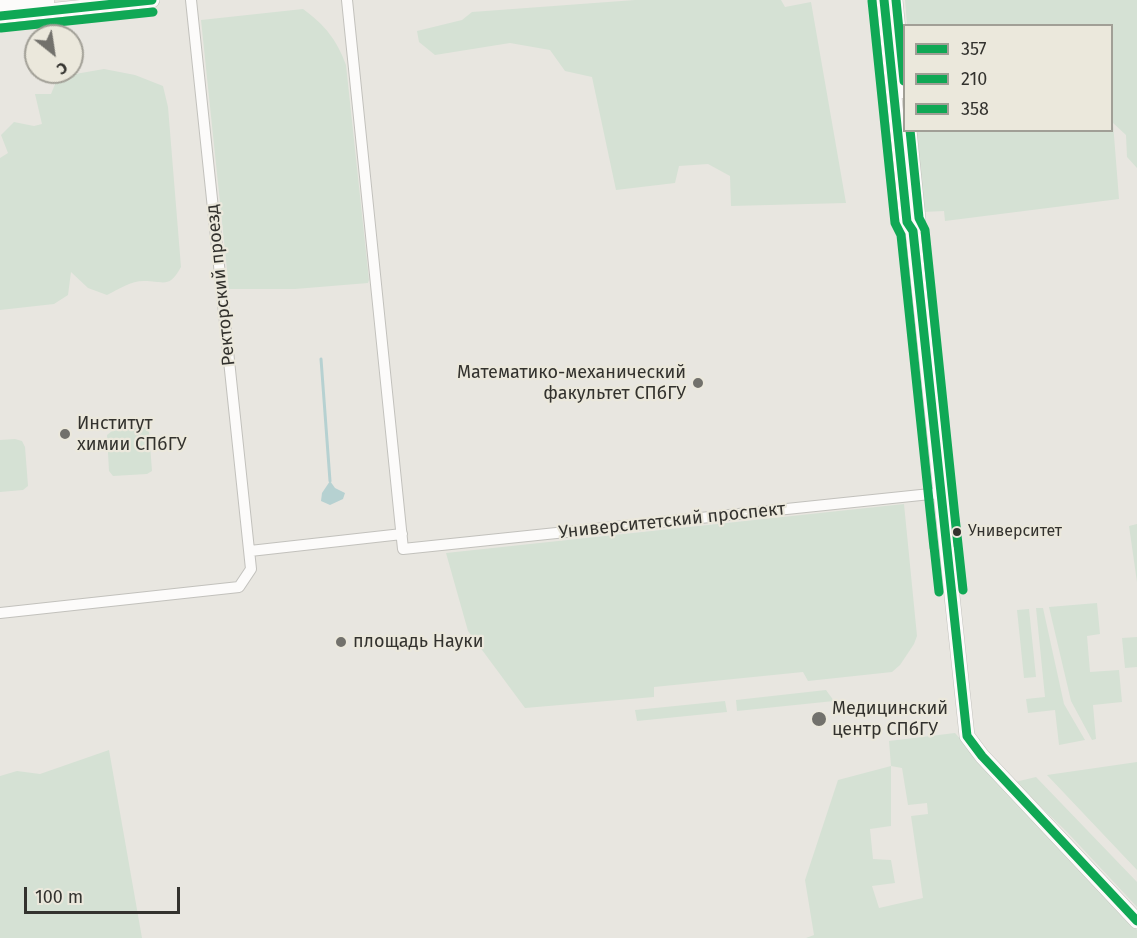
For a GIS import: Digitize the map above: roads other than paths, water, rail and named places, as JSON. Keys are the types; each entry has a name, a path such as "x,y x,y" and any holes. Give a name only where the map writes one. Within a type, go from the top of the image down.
{"street":[{"path":"0,16 20,6 47,0"},
{"path":"0,5 152,0"},
{"name":"Ректорский проезд","path":"0,613 239,587 250,569 250,551 191,0"},
{"path":"250,551 402,534 347,0"},
{"path":"884,0 907,222 913,231 967,736 982,756 1137,921"},
{"path":"895,0 903,81"},
{"path":"909,132 918,219 913,231"},
{"name":"Университетский проспект","path":"402,534 403,549 940,493"}],"water":[{"path":"330,481 335,488 345,493 343,499 330,505 321,501 322,493"}],"waterway":[{"path":"321,359 330,481"}],"place":[{"name":"Математико-механический факультет СПбГУ","path":"698,383"},
{"name":"Институт химии СПбГУ","path":"65,434"},
{"name":"Университет","path":"957,532"},
{"name":"площадь Науки","path":"341,642"},
{"name":"Медицинский центр СПбГУ","path":"819,719"}]}
